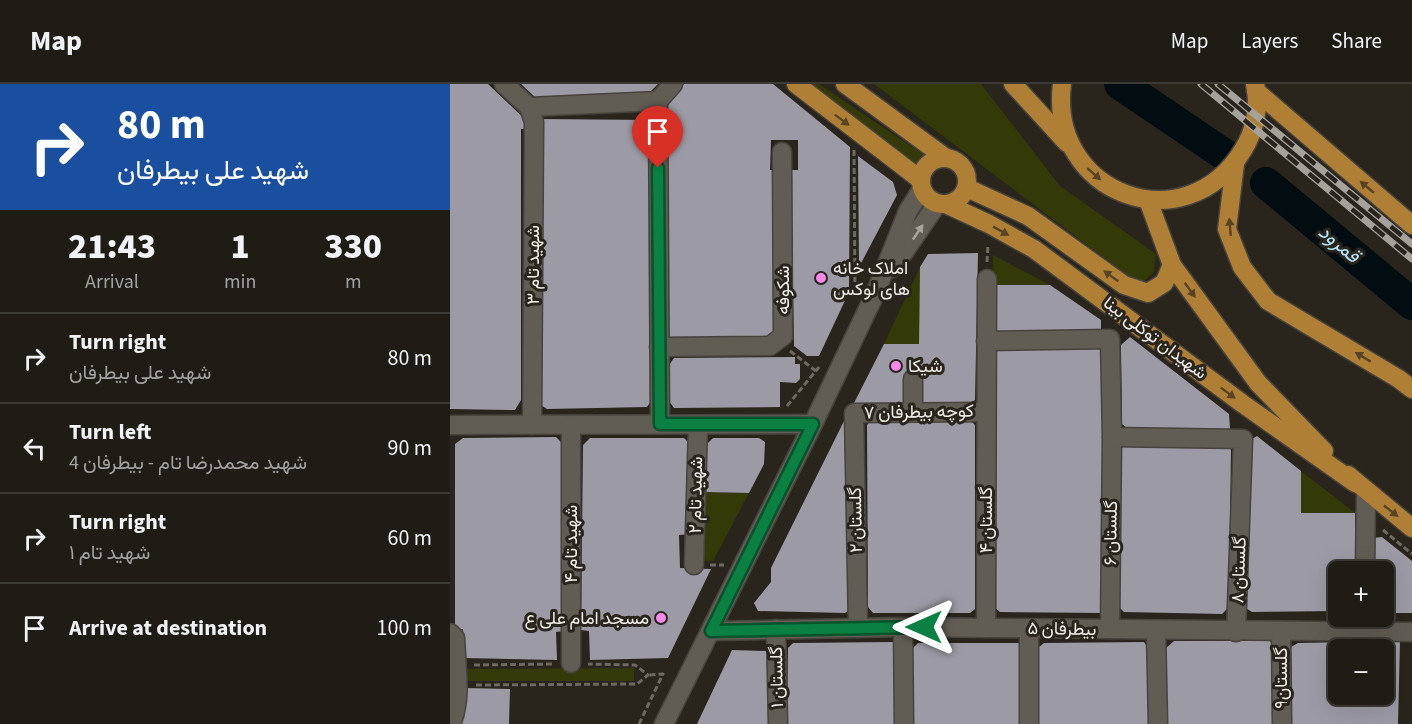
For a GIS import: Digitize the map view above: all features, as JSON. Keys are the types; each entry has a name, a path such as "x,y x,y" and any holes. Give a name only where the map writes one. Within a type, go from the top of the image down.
{"main road":[{"path":"796,84 921,184 927,197 943,204 957,202 967,188 966,172 961,165 946,158 845,84"},
{"path":"1013,84 1072,148 1091,174 1117,192 1148,200 1180,198 1210,186 1235,164 1248,142 1256,117 1256,88"},
{"path":"1062,84 1061,118 1072,148"},
{"path":"1256,88 1412,225"},
{"path":"921,184 923,171 929,163 946,158"},
{"path":"1235,164 1227,230 1242,267 1268,301 1412,389"},
{"name":"شهیدان توکلی بینا","path":"967,188 1028,216 1124,285 1148,293 1164,283 1172,265"},
{"path":"1148,200 1172,265 1258,383 1361,487 1412,528"},
{"name":"شهیدان توکلی بینا","path":"943,204 989,224 1034,249 1243,404 1361,487"}],"street":[{"path":"504,84 529,107 658,101"},
{"path":"660,424 658,101 673,84"},
{"name":"شهید تام ۳","path":"529,107 534,122 532,424"},
{"name":"شکوفه","path":"659,347 770,346 783,336 783,152"},
{"path":"664,724 875,294 921,184"},
{"path":"875,294 943,204"},
{"name":"گلستان ۴","path":"987,279 985,412 987,628"},
{"name":"گلستان ۶","path":"986,341 1110,339 1112,437 1110,629"},
{"path":"914,379 914,412"},
{"name":"کوچه بیطرفان ۷","path":"854,413 985,412"},
{"name":"گلستان ۲","path":"854,413 858,628"},
{"name":"شهید تام ۲","path":"694,565 698,424"},
{"path":"450,425 813,424"},
{"name":"شهید تام ۴","path":"571,425 571,664"},
{"name":"گلستان ۸","path":"1112,437 1243,439 1236,632"},
{"path":"1361,487 1364,561"},
{"path":"903,627 904,724"},
{"name":"بیطرفان ۵","path":"711,631 903,627 1412,632"},
{"name":"گلستان ۱","path":"776,629 778,724"},
{"path":"1029,629 1029,724"},
{"path":"1156,631 1158,724"},
{"name":"گلستان۹","path":"1281,632 1282,724"},
{"path":"452,636 456,675 452,716"}],"path":[{"path":"854,142 855,293"},
{"path":"987,279 989,224"},
{"path":"850,303 860,282"},
{"path":"777,340 816,371"},
{"path":"772,424 822,364"},
{"path":"694,565 744,565"},
{"path":"456,675 571,664 635,664 648,675"},
{"path":"456,675 637,684 648,675 663,674 639,724"}],"green space":[{"path":"812,84 819,84 918,151 927,153 914,167 911,160"},
{"path":"874,84 981,84 1060,186 1156,254 1154,272 1143,282 1128,276"},
{"path":"993,255 1050,285 992,285"},
{"path":"920,267 919,344 884,344"},
{"path":"1301,471 1355,513 1301,513"},
{"path":"705,492 749,493 713,561 704,561"},
{"path":"634,668 634,681 465,681 465,669"}],"building":[{"path":"450,84 488,84 529,123 527,129 521,129 521,400 515,410 450,409"},
{"path":"521,84 658,84 648,94 538,100"},
{"path":"684,84 773,84 850,147 849,292 819,356 807,356 794,346 791,170 798,170 798,140 771,140 770,170 776,170 776,331 768,340 669,338 663,335 665,103"},
{"path":"538,119 651,120 651,401 647,407 547,409 539,404"},
{"path":"858,156 893,182 897,195 859,267"},
{"path":"978,253 975,400 970,403 853,405 884,344 919,344 920,267 928,254"},
{"path":"992,285 1050,285 1101,320 1101,333 997,333 992,327"},
{"path":"1130,337 1229,414 1230,429 1127,428 1122,424 1121,345"},
{"path":"1102,348 1102,613 1000,612 994,607 994,354 999,350"},
{"path":"795,357 795,364 800,364 800,379 796,383 780,382 780,407 674,408 669,401 667,368 674,358"},
{"path":"872,419 969,419 975,425 975,609 970,613 873,613 868,607 867,425"},
{"path":"844,421 849,610 845,613 758,611 754,603 771,582 771,568"},
{"path":"1257,436 1301,471 1301,513 1355,513 1355,561 1328,561 1328,611 1252,612 1244,607 1247,442"},
{"path":"556,437 565,446 564,631 556,632 557,660 464,658 463,629 455,630 455,444 463,438"},
{"path":"590,438 684,438 691,445 691,534 679,535 680,568 711,569 668,658 590,660 589,631 581,630 583,445"},
{"path":"713,438 759,438 765,442 764,464 749,493 705,492 707,444"},
{"path":"1125,444 1231,446 1229,607 1222,614 1124,612 1120,608 1120,449"},
{"path":"1382,537 1412,561 1412,613 1394,613 1394,561 1373,561 1373,538"},
{"path":"1174,641 1270,641 1273,644 1274,724 1167,724 1166,648"},
{"path":"1394,641 1400,641 1398,724 1292,724 1291,647 1298,643 1328,642 1328,705 1394,705"},
{"path":"894,642 894,724 787,724 788,648 793,643"},
{"path":"1144,642 1148,648 1148,724 1039,724 1039,647 1044,643"},
{"path":"918,643 1021,643 1022,724 913,724 912,649"},
{"path":"732,650 767,651 769,654 770,724 697,724"},
{"path":"465,688 510,689 509,724 457,724 459,718 464,718"}],"waterway":[{"name":"قمرود","path":"1120,84 1225,155"},
{"name":"قمرود","path":"1266,183 1412,304"}],"railway":[{"path":"1201,84 1412,259"},
{"path":"1218,84 1412,244"}],"place":[{"name":"املاک خانه های لوکس","path":"821,278"},
{"name":"شیکا","path":"896,366"},
{"name":"مسجد امام علی ع","path":"661,618"}],"route":[{"path":"658,168 660,424 813,424 711,631 924,627"}]}
